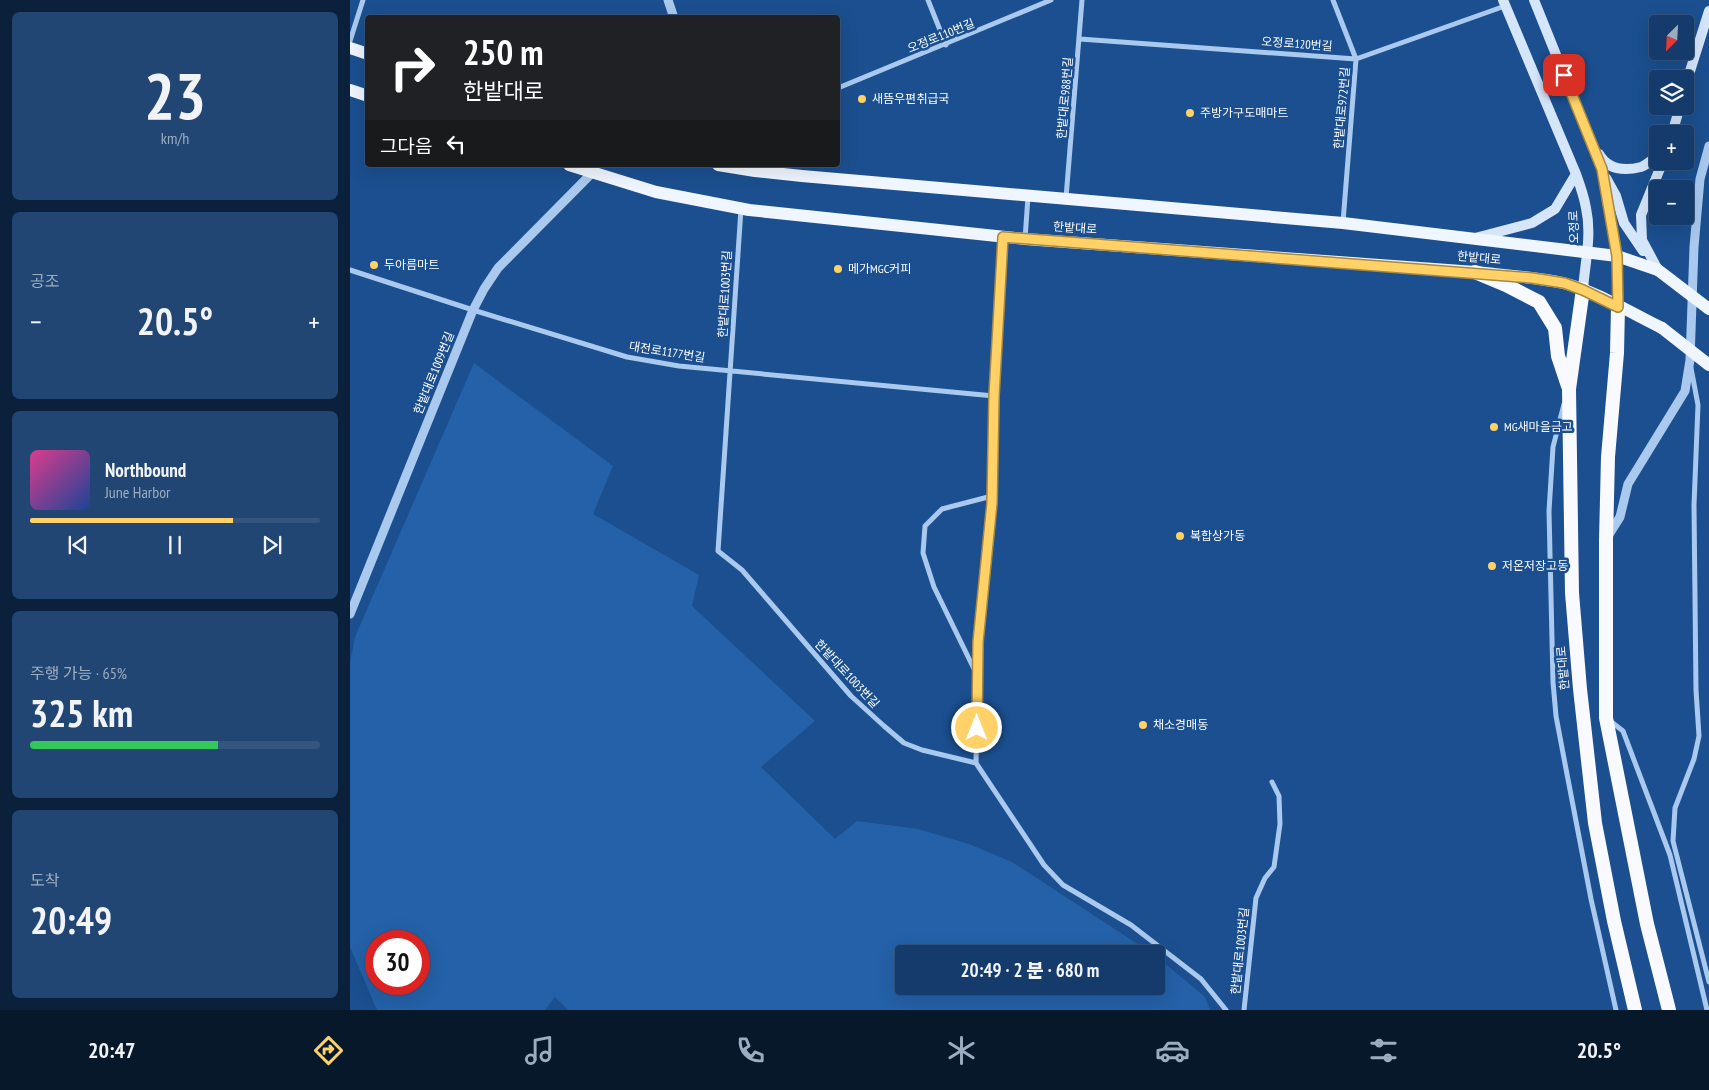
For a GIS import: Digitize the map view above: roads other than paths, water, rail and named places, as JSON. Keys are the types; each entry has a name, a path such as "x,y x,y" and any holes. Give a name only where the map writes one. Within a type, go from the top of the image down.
{"highway":[{"path":"1475,272 1539,302 1555,328 1558,356 1569,389"},
{"name":"한밭대로","path":"1583,290 1569,389 1572,592 1581,699 1596,823 1614,922 1635,1010"},
{"path":"1618,307 1617,353 1608,457 1606,718 1647,924 1669,1010"}],"main road":[{"path":"1534,0 1585,130 1616,196 1624,223 1658,270"},
{"name":"오정로","path":"1504,3 1576,174 1587,210 1589,235 1583,290"},
{"path":"1690,70 1709,11"},
{"path":"350,48 365,53"},
{"path":"351,93 365,95"},
{"path":"1585,130 1602,160 1615,169 1643,166 1649,162"},
{"name":"한밭대로","path":"575,167 656,192 741,208 1003,237 1475,272 1564,283 1583,290 1662,328 1709,365"},
{"name":"한밭대로","path":"753,168 1343,223 1617,256 1658,270 1709,309"},
{"path":"1602,169 1617,256 1618,307"},
{"path":"1658,270 1642,240 1641,215 1659,170"},
{"path":"1473,238 1532,222 1555,209 1576,174"}],"street":[{"path":"350,41 363,0"},
{"path":"668,0 673,15"},
{"path":"928,0 946,45"},
{"name":"오정로110번길","path":"840,87 1051,0"},
{"name":"한밭대로988번길","path":"1066,198 1082,0"},
{"name":"한밭대로972번길","path":"1333,0 1356,58 1343,223"},
{"name":"오정로120번길","path":"1080,39 1356,58 1504,3"},
{"path":"1606,540 1620,517 1628,484 1685,391 1690,360 1695,237 1700,179 1709,146"},
{"name":"한밭대로1009번길","path":"350,614 473,310 484,289 498,268 592,173"},
{"path":"1025,239 1028,195"},
{"name":"한밭대로1003번길","path":"741,208 718,551 742,570 851,696 884,726 904,743 922,750 976,763 1044,865 1063,885 1138,931 1201,979 1226,1010"},
{"path":"976,763 978,642 992,496 994,396 1003,237"},
{"name":"대전로1177번길","path":"350,270 627,357 679,366 994,396"},
{"path":"1690,360 1698,406 1694,514 1698,736 1694,759 1675,808 1673,841 1709,982"},
{"path":"1569,389 1553,446 1549,511 1553,682 1556,716 1574,814 1616,1010"},
{"path":"977,676 934,587 923,553 925,526 942,509 992,496"},
{"path":"1606,718 1623,731 1670,855 1707,1010"},
{"name":"한밭대로1003번길","path":"1244,1010 1256,898 1265,878 1274,867 1280,824 1279,796 1272,782"}],"place":[{"name":"새뜸우편취급국","path":"862,99"},
{"name":"주방가구도매마트","path":"1190,113"},
{"name":"두아름마트","path":"374,265"},
{"name":"메가MGC커피","path":"838,269"},
{"name":"MG새마을금고","path":"1494,427"},
{"name":"복합상가동","path":"1180,536"},
{"name":"저온저장고동","path":"1492,566"},
{"name":"채소경매동","path":"1143,725"}]}
